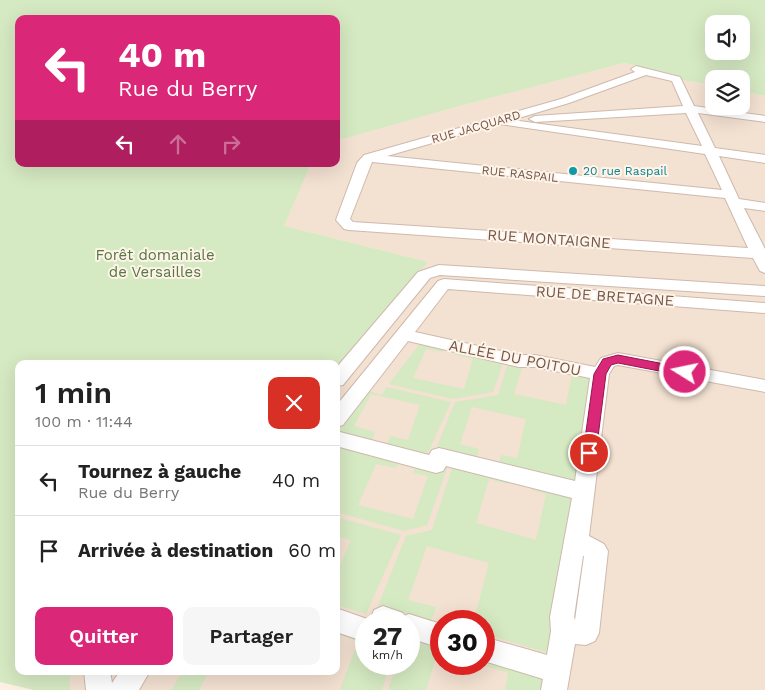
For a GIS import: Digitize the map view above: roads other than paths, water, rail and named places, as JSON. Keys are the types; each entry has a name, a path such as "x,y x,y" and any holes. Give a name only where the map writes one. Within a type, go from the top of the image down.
{"street":[{"path":"626,66 676,79 732,199 760,248 765,268"},
{"name":"RUE JACQUARD","path":"368,158 566,101 646,71"},
{"path":"497,121 690,109 765,118"},
{"path":"497,121 765,159"},
{"name":"RUE RASPAIL","path":"368,158 732,199 765,207"},
{"name":"RUE MONTAIGNE","path":"368,158 363,163 343,220 349,226 760,248"},
{"name":"RUE DE BRETAGNE","path":"340,375 422,277 430,272 446,277 765,308"},
{"path":"340,415 405,334 446,277"},
{"name":"RUE DE BRETAGNE","path":"446,277 765,291"},
{"name":"ALLÉE DU POITOU","path":"405,334 519,361 534,361 600,374 607,362 618,359 765,386"},
{"path":"495,654 556,680 564,631 586,633 596,551 577,541 600,374"},
{"path":"340,439 436,464 439,456 584,492"},
{"path":"340,621 355,626"},
{"path":"97,675 99,690"},
{"path":"122,690 134,675"}],"place":[{"name":"20 rue Raspail","path":"573,171"}],"park label":[{"name":"Forêt domaniale de Versailles","path":"155,264"}]}
